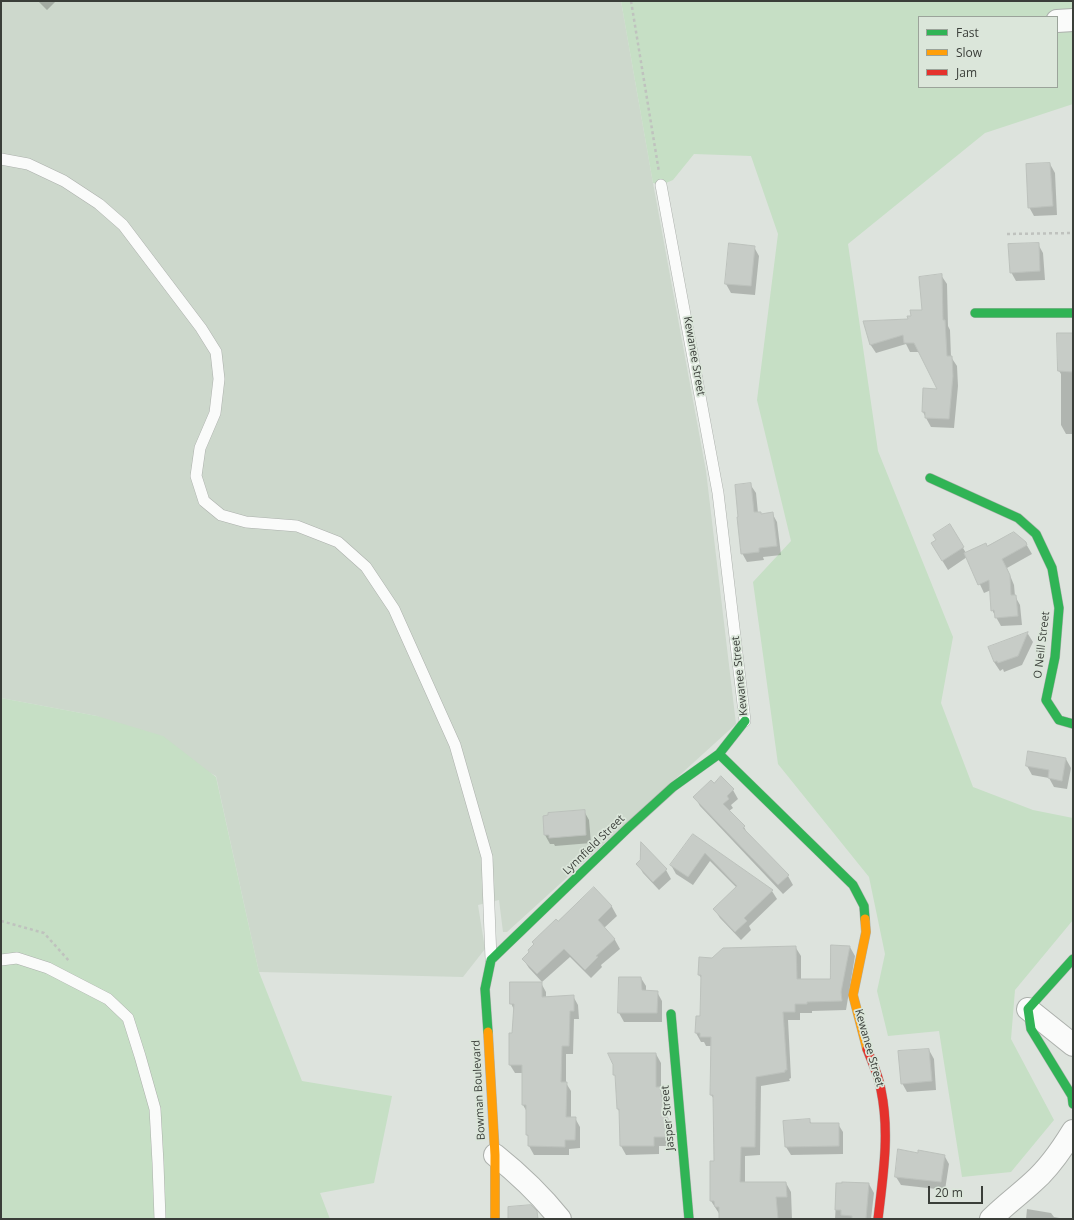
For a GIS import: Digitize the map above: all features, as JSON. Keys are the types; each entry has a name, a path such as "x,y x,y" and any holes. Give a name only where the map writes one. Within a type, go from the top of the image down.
{"street":[{"path":"1058,21 1073,20"},
{"path":"975,313 1073,313"},
{"name":"O Neill Street","path":"930,478 1018,518 1036,534 1052,568 1059,608 1055,656 1046,700 1058,720 1073,724"},
{"name":"Kewanee Street","path":"745,721 719,754 854,885 864,906 866,932 854,995 864,1042 881,1088 886,1121 885,1157 878,1219"},
{"name":"Lynnfield Street","path":"490,960 673,787 719,754"},
{"path":"1028,1009 1073,959"},
{"name":"Bowman Boulevard","path":"490,960 485,989 495,1155 494,1219"},
{"path":"1028,1009 1073,1045"},
{"path":"1028,1009 1031,1029 1072,1096 1073,1104"},
{"name":"Jasper Street","path":"671,1014 689,1219"},
{"path":"991,1219 1007,1203 1034,1181 1061,1150 1073,1131"},
{"path":"495,1155 516,1172 543,1198 560,1219"}],"lane":[{"path":"1,159 28,164 64,181 99,204 123,226 201,328 216,352 220,380 215,413 200,448 196,476 204,501 221,515 246,522 297,526 338,542 366,567 394,609 455,745 487,857 490,960"},
{"name":"Kewanee Street","path":"662,185 718,493 745,721"},
{"path":"1,960 17,958 48,968 108,999 128,1018 155,1110 160,1219"}],"path":[{"path":"631,1 662,185"},
{"path":"1007,234 1073,233"},
{"path":"1,921 44,933 71,964"}],"shaded area":[{"path":"1,1 621,1 706,471 736,724 507,932 503,932 499,900 478,905 485,949 463,977 259,972 216,776 97,716 1,698"}],"green space":[{"path":"621,1 1073,1 1073,104 985,133 848,244 878,451 953,637 941,703 973,787 1033,810 1073,818 1073,920 1015,990 1011,1039 1054,1120 1011,1172 962,1177 939,1031 888,1036 877,991 885,954 869,877 778,764 753,582 791,541 757,400 778,234 751,156 694,154 673,180 661,185 653,183"},
{"path":"1,698 97,716 163,736 216,777 259,972 302,1081 392,1096 374,1183 320,1193 330,1219 1,1219"}],"building":[{"path":"1050,163 1053,206 1028,208 1026,164"},
{"path":"729,243 755,246 751,286 725,284"},
{"path":"1039,243 1040,271 1010,273 1008,244"},
{"path":"942,274 943,320 945,320 947,356 952,356 953,376 949,419 925,418 925,412 922,412 923,388 937,389 914,343 904,343 903,335 870,345 863,321 908,319 907,316 911,316 910,310 922,310 919,277"},
{"path":"1057,333 1073,333 1073,372 1058,371"},
{"path":"751,483 754,512 761,512 761,514 773,512 777,546 759,548 759,552 741,554 735,485"},
{"path":"950,524 964,547 942,561 931,543 936,540 933,535"},
{"path":"1014,532 1026,542 1027,545 1002,559 1010,575 1011,595 1016,595 1018,616 995,618 994,610 991,611 989,580 978,585 964,553 986,543 987,546"},
{"path":"1028,632 1018,656 998,663 997,661 994,662 988,647"},
{"path":"1028,751 1066,758 1062,781 1048,778 1049,770 1026,766"},
{"path":"721,776 734,789 727,796 729,799 723,804 745,826 743,828 789,875 778,885 693,797 711,780 714,783"},
{"path":"585,810 586,835 549,838 549,835 544,835 543,816 548,815 548,813"},
{"path":"693,834 773,890 744,918 747,921 735,932 713,909 737,886 705,853 688,877 670,865"},
{"path":"641,842 667,869 653,882 636,864 640,860"},
{"path":"594,887 612,906 598,920 615,939 596,956 598,957 585,970 564,949 537,974 522,959 534,944 532,942 556,919 558,921"},
{"path":"831,945 850,946 841,992 842,1001 807,1002 807,1004 795,1004 795,1012 783,1012 787,1070 785,1070 785,1072 756,1077 755,1147 741,1147 740,1182 786,1182 787,1197 776,1197 778,1219 719,1219 719,1207 715,1207 714,1201 710,1201 710,1161 714,1161 713,1095 710,1095 711,1037 700,1037 700,1033 695,1033 696,1016 700,1016 701,975 698,975 699,957 712,958 723,948 796,946 797,979 830,979"},
{"path":"619,977 641,977 642,990 658,991 657,1013 618,1013"},
{"path":"510,982 542,982 542,997 574,995 574,1011 570,1011 569,1046 562,1046 561,1082 567,1082 566,1117 576,1117 575,1140 565,1140 565,1147 528,1146 528,1135 526,1135 526,1105 522,1105 522,1065 509,1065 509,1033 512,1033 514,1004 510,1004"},
{"path":"929,1049 932,1081 901,1084 898,1051"},
{"path":"608,1053 656,1053 656,1087 660,1087 665,1118 668,1118 669,1137 654,1137 654,1146 620,1146 619,1109 617,1109 615,1075 613,1075 613,1065"},
{"path":"810,1119 810,1123 839,1123 839,1146 785,1147 783,1121"},
{"path":"898,1149 918,1153 918,1150 945,1155 941,1182 895,1177"},
{"path":"836,1183 869,1183 866,1219 852,1219 852,1216 841,1215 841,1210 835,1210"},
{"path":"531,1205 537,1211 538,1219 508,1219 508,1207"}],"traffic: fast":[{"path":"975,313 1073,313"},
{"path":"930,478 1018,518 1036,534 1052,568 1059,608 1055,657 1046,700 1059,720 1073,724"},
{"path":"745,721 719,754 853,885 864,906 865,919"},
{"path":"488,1032 485,989 491,960 629,827 673,787 719,754"},
{"path":"1073,959 1028,1009 1031,1029 1072,1096 1073,1104"},
{"path":"671,1014 689,1219"}],"traffic: slow":[{"path":"865,919 866,932 853,995 867,1049"},
{"path":"488,1032 495,1155 495,1219"}],"traffic: jam":[{"path":"867,1049 880,1085 884,1106 885,1154 878,1219"}]}
